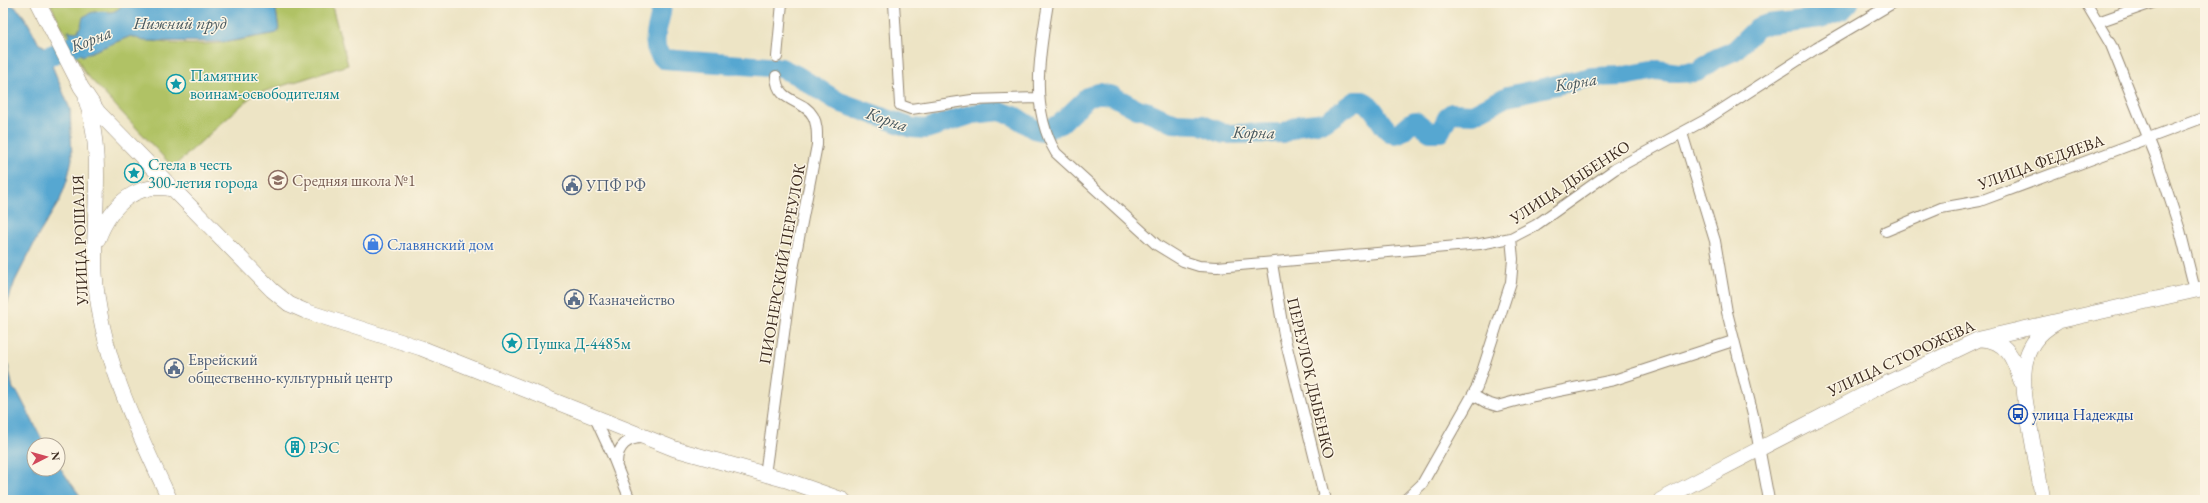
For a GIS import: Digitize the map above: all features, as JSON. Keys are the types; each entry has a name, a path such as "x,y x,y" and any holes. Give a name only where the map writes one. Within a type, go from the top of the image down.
{"street":[{"path":"38,3 78,81 109,124 176,190 272,290 289,304 305,311 421,348 595,418 698,457 765,474 843,500"},
{"path":"777,57 782,3"},
{"path":"894,3 900,105 911,108 972,100 1039,98"},
{"name":"УЛИЦА ДЫБЕНКО","path":"1048,3 1040,63 1039,98 1043,122 1050,142 1059,157 1157,245 1183,261 1199,266 1217,267 1480,244 1511,238 1536,226 1557,212 1614,169 1682,133 1732,104 1817,48 1893,3"},
{"path":"2086,3 2114,52 2148,138 2200,289"},
{"path":"2098,22 2152,3"},
{"name":"ПИОНЕРСКИЙ ПЕРЕУЛОК","path":"765,474 792,274 817,145 816,127 813,116 805,108 782,94 777,86 776,76"},
{"name":"УЛИЦА РОШАЛЯ","path":"78,81 90,112 94,137 97,296 110,356 135,422 170,500"},
{"name":"УЛИЦА ФЕДЯЕВА","path":"1886,231 1941,208 1980,200 2205,117"},
{"path":"1682,133 1715,241 1733,340 1748,392 1769,500"},
{"path":"95,247 109,217 124,201 134,194 154,187 176,190"},
{"path":"1405,500 1422,484 1473,395 1480,379 1511,282 1513,259 1511,238"},
{"name":"ПЕРЕУЛОК ДЫБЕНКО","path":"1272,263 1284,335 1325,500"},
{"name":"УЛИЦА СТОРОЖЕВА","path":"1661,500 1947,353 1979,339 2200,289"},
{"path":"2024,392 2024,371 2029,350 2042,332 2065,319"},
{"path":"1979,339 1994,341 2010,352 2024,392 2043,500"},
{"path":"1473,395 1487,404 1497,406 1534,396 1614,380 1733,340"},
{"path":"595,418 630,500"},
{"path":"618,471 617,454 622,445 631,440 647,438"}],"green space":[{"path":"50,3 124,3 112,12 105,13 96,11 77,32 104,47 131,36 153,41 179,44 217,43 240,40 276,33 279,30 275,3 331,3 348,65 253,95 173,167 85,73"}],"water":[{"path":"3,3 16,7 21,12 39,44 44,46 70,109 72,159 67,181 60,200 39,234 15,281 6,307 3,326"},
{"name":"Нижний пруд","path":"124,3 275,3 279,30 277,33 227,42 144,41 131,36 82,56 68,31 77,32 81,26 83,17 89,14 100,11 113,12 120,8"},
{"path":"3,342 13,389 18,393 41,437 26,437 26,477 66,476 83,500 3,500"}],"waterway":[{"name":"Корна","path":"662,3 655,40 656,47 664,59 781,68 796,75 839,102 912,128 926,129 973,114 999,111 1014,116 1034,129 1042,131 1060,124 1088,97 1099,93 1113,96 1137,109 1149,112 1173,123 1200,124 1224,134 1283,133 1300,125 1325,122 1355,101 1363,101 1368,104 1385,127 1394,134 1397,134 1415,121 1430,132 1440,132 1448,116 1452,113 1473,114 1508,96 1592,77 1624,76 1657,70 1678,73 1697,72 1715,59 1734,51 1757,28 1768,24 1821,18 1842,10 1849,3"},
{"name":"Корна","path":"3,79 49,56 101,34"}],"place":[{"name":"Памятник воинам-освободителям","path":"176,84"},
{"name":"Стела в честь 300-летия города","path":"134,173"},
{"name":"Средняя школа №1","path":"278,180"},
{"name":"УПФ РФ","path":"572,185"},
{"name":"Славянский дом","path":"373,244"},
{"name":"Казначейство","path":"574,299"},
{"name":"Пушка Д-4485м","path":"512,343"},
{"name":"Еврейский общественно-культурный центр","path":"174,368"},
{"name":"улица Надежды","path":"2018,414"},
{"name":"РЭС","path":"295,447"}]}
